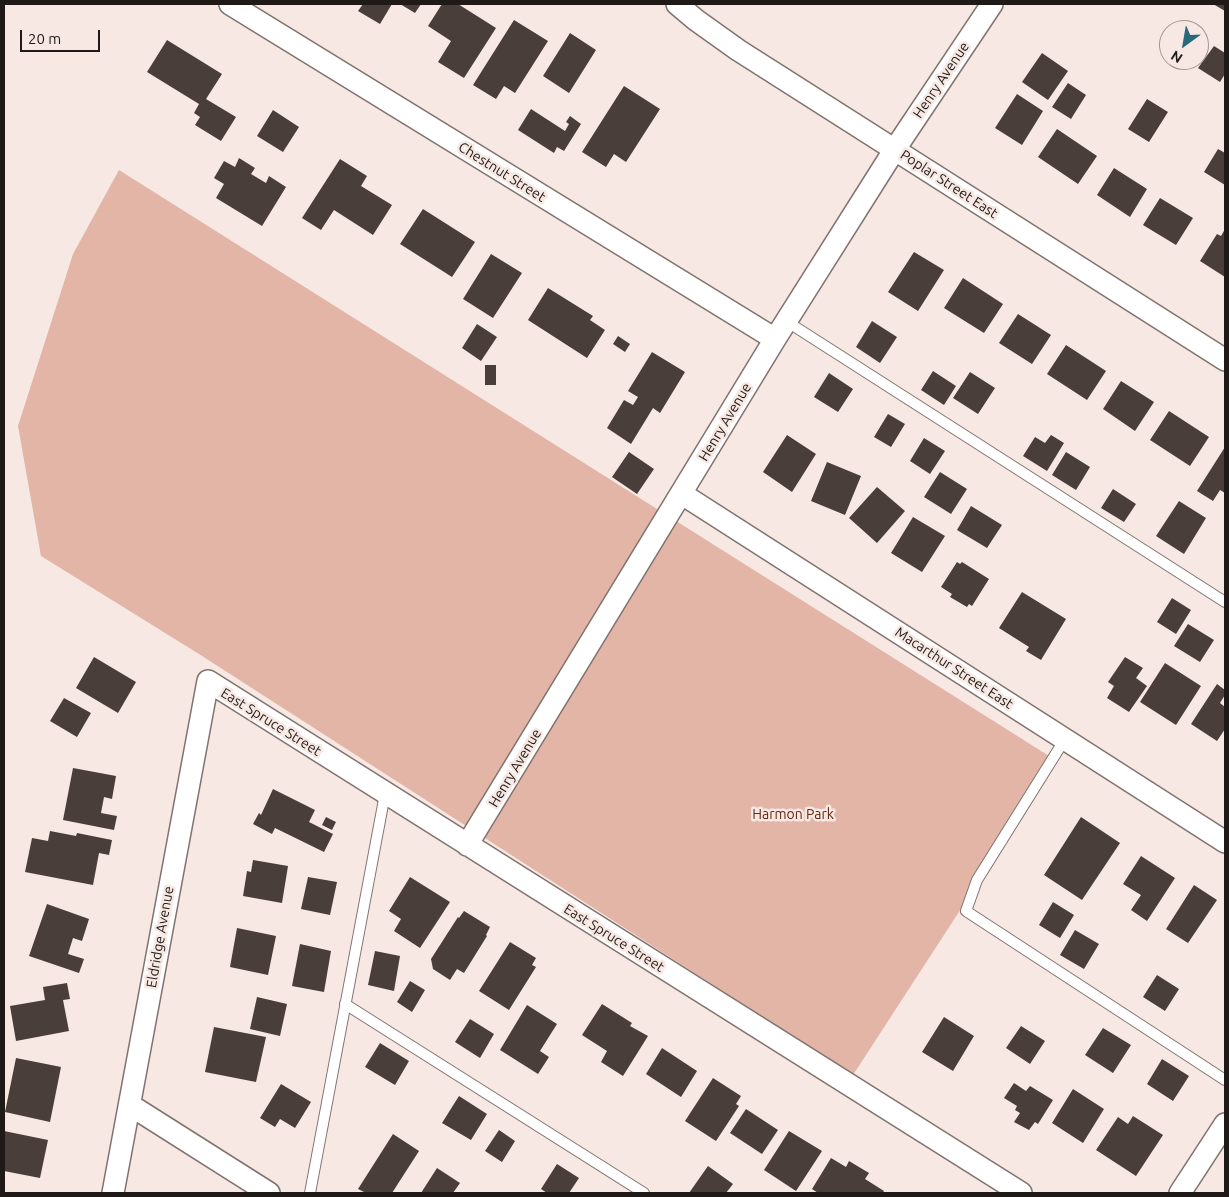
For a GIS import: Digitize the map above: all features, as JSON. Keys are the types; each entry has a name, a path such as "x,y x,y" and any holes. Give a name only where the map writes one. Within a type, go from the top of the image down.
{"street":[{"name":"Chestnut Street","path":"230,4 775,339"},
{"name":"Poplar Street East","path":"677,4 738,50 1225,360"},
{"name":"Henry Avenue","path":"467,846 786,321 895,149 992,4"},
{"name":"Macarthur Street East","path":"682,494 1225,842"},
{"name":"East Spruce Street","path":"208,681 467,846 1021,1193"},
{"name":"Eldridge Avenue","path":"113,1193 208,681"},
{"path":"130,1105 269,1193"},
{"path":"1180,1193 1225,1124"}],"lane":[{"path":"786,321 1225,602"},
{"path":"1065,739 977,880 966,912 1225,1080"},
{"path":"310,1193 385,794"},
{"path":"345,1004 644,1193"}],"green space":[{"name":"Harmon Park","path":"119,170 1057,761 853,1075 199,654 41,556 18,426 73,254"}],"building":[{"path":"363,4 392,4 380,24 358,11"},
{"path":"400,4 421,4 415,13"},
{"path":"442,4 458,4 496,28 464,78 438,62 451,41 428,26"},
{"path":"1213,4 1225,4 1225,11"},
{"path":"514,20 548,41 515,93 504,86 496,99 473,85"},
{"path":"570,33 596,50 569,93 543,76"},
{"path":"167,40 222,74 206,99 236,117 221,141 195,125 200,117 194,113 199,104 147,72"},
{"path":"1214,46 1225,53 1225,74 1220,82 1201,70 1209,70 1209,53"},
{"path":"1042,53 1068,71 1048,100 1022,82"},
{"path":"1068,83 1086,95 1071,119 1052,107"},
{"path":"624,86 660,109 626,162 614,154 606,167 582,152"},
{"path":"1017,94 1043,111 1022,145 995,128"},
{"path":"1147,99 1168,112 1149,142 1128,129"},
{"path":"531,109 565,131 569,124 566,122 570,116 581,124 564,151 557,147 554,153 518,130"},
{"path":"273,110 299,127 283,152 257,136"},
{"path":"1057,129 1097,156 1078,184 1038,157"},
{"path":"1218,149 1225,153 1225,185 1204,172"},
{"path":"239,158 255,168 251,174 266,183 269,176 286,187 262,226 216,198 224,184 214,178 224,161 235,167"},
{"path":"340,159 367,176 361,186 392,205 373,235 334,210 321,230 302,218"},
{"path":"1114,168 1147,189 1130,217 1097,195"},
{"path":"1160,198 1193,218 1176,245 1143,225"},
{"path":"423,209 475,242 452,277 400,244"},
{"path":"1225,229 1225,277 1200,261 1217,234 1221,236"},
{"path":"914,252 944,270 918,311 888,292"},
{"path":"491,254 522,273 493,318 463,299"},
{"path":"963,278 1003,304 984,333 944,308"},
{"path":"548,288 593,316 590,320 605,330 587,358 528,320"},
{"path":"1018,314 1051,335 1032,364 999,343"},
{"path":"872,321 897,337 880,363 856,347"},
{"path":"477,324 497,337 481,361 462,348"},
{"path":"618,336 630,344 625,352 613,344"},
{"path":"1066,345 1106,371 1087,400 1047,374"},
{"path":"652,352 685,372 660,413 653,408 631,444 607,428 624,400 633,405 638,397 628,391"},
{"path":"485,365 496,365 496,385 485,385"},
{"path":"933,371 956,386 944,405 921,390"},
{"path":"970,372 995,388 978,414 953,398"},
{"path":"829,373 853,389 838,412 814,397"},
{"path":"1121,381 1154,402 1135,431 1103,409"},
{"path":"1169,411 1209,437 1190,466 1150,440"},
{"path":"888,414 905,424 891,447 874,437"},
{"path":"787,435 816,454 792,492 763,472"},
{"path":"1051,435 1064,443 1047,471 1023,456 1035,437 1045,443"},
{"path":"924,438 945,451 930,474 910,461"},
{"path":"1225,447 1225,493 1220,490 1213,501 1197,491"},
{"path":"629,452 654,469 637,494 612,477"},
{"path":"1066,452 1090,467 1076,490 1052,475"},
{"path":"827,462 861,476 845,515 811,501"},
{"path":"940,472 967,489 951,514 924,497"},
{"path":"877,487 905,511 877,543 849,518"},
{"path":"1113,489 1136,504 1124,522 1101,508"},
{"path":"1179,501 1206,518 1184,554 1156,536"},
{"path":"971,506 1002,525 987,548 957,530"},
{"path":"913,517 945,536 922,572 891,553"},
{"path":"957,562 960,564 962,562 989,579 972,606 969,604 967,607 950,597 952,594 941,587"},
{"path":"1022,592 1066,619 1041,660 1026,651 1029,647 999,628"},
{"path":"1172,598 1191,610 1176,634 1157,622"},
{"path":"1188,624 1214,640 1200,662 1174,646"},
{"path":"94,657 136,682 118,713 76,688"},
{"path":"1125,657 1143,668 1136,678 1147,686 1129,712 1107,698 1114,686 1108,682"},
{"path":"1165,663 1201,686 1176,725 1140,702"},
{"path":"1217,684 1225,690 1225,695 1220,703 1225,707 1225,729 1217,741 1191,724"},
{"path":"64,698 91,713 77,737 50,721"},
{"path":"73,768 116,776 112,799 104,797 101,813 117,816 114,830 63,820"},
{"path":"273,789 315,810 309,822 333,834 324,852 275,828 272,834 253,824 259,813 261,815"},
{"path":"326,817 336,822 332,830 322,825"},
{"path":"1081,817 1120,843 1082,900 1044,875"},
{"path":"50,831 76,836 77,833 112,840 109,855 99,853 93,885 25,872 32,838 48,841"},
{"path":"1141,856 1175,878 1147,921 1131,910 1141,895 1123,884"},
{"path":"253,860 288,866 282,903 243,896 247,871 251,872"},
{"path":"308,877 337,882 330,915 301,909"},
{"path":"410,877 450,902 420,948 394,931 401,919 389,911"},
{"path":"1194,885 1217,900 1188,943 1166,929"},
{"path":"1053,902 1074,915 1060,938 1039,925"},
{"path":"47,904 89,919 82,941 73,938 68,954 84,959 79,973 29,956"},
{"path":"464,911 490,927 487,936 464,973 457,969 450,980 433,969 431,959 458,917"},
{"path":"237,928 276,936 268,975 230,967"},
{"path":"1075,930 1099,944 1084,969 1060,955"},
{"path":"510,942 536,958 532,965 536,967 509,1010 479,991"},
{"path":"300,944 331,951 324,992 292,986"},
{"path":"375,951 400,956 394,991 368,985"},
{"path":"1157,975 1179,989 1165,1011 1143,997"},
{"path":"410,981 425,990 412,1012 397,1002"},
{"path":"67,983 70,999 63,1000 69,1031 16,1041 10,1006 45,1000 43,987"},
{"path":"257,997 287,1004 280,1036 250,1029"},
{"path":"602,1004 632,1023 630,1026 648,1036 623,1076 601,1062 607,1051 582,1035"},
{"path":"527,1005 557,1024 540,1051 549,1057 538,1074 500,1050"},
{"path":"944,1017 974,1036 953,1071 922,1052"},
{"path":"470,1019 494,1034 480,1058 455,1042"},
{"path":"1021,1026 1045,1041 1030,1064 1006,1048"},
{"path":"214,1027 266,1037 256,1082 205,1072"},
{"path":"1103,1028 1131,1045 1113,1073 1085,1055"},
{"path":"380,1043 409,1061 395,1085 365,1067"},
{"path":"662,1048 697,1071 681,1097 646,1074"},
{"path":"16,1058 61,1067 50,1122 5,1112"},
{"path":"1162,1059 1189,1076 1173,1101 1147,1084"},
{"path":"713,1078 741,1096 736,1104 739,1106 716,1141 685,1121"},
{"path":"1014,1083 1026,1091 1030,1086 1053,1100 1038,1124 1035,1122 1029,1130 1014,1122 1020,1113 1015,1110 1017,1106 1004,1098"},
{"path":"281,1084 311,1102 295,1128 280,1119 275,1127 260,1118"},
{"path":"1073,1089 1104,1109 1083,1143 1052,1123"},
{"path":"459,1096 487,1114 471,1140 442,1123"},
{"path":"746,1109 778,1130 762,1154 730,1133"},
{"path":"1133,1116 1163,1135 1136,1176 1096,1150 1118,1117 1128,1124"},
{"path":"499,1130 515,1141 502,1162 485,1151"},
{"path":"4,1131 48,1140 40,1178 4,1171"},
{"path":"789,1131 822,1151 796,1191 764,1170"},
{"path":"393,1134 419,1151 392,1193 366,1193 358,1189"},
{"path":"831,1158 846,1167 849,1161 869,1173 865,1179 884,1191 883,1193 818,1193 812,1189"},
{"path":"557,1164 579,1178 569,1193 547,1193 541,1189"},
{"path":"708,1166 733,1184 726,1193 689,1193"},
{"path":"437,1168 460,1183 453,1193 421,1193"}]}
